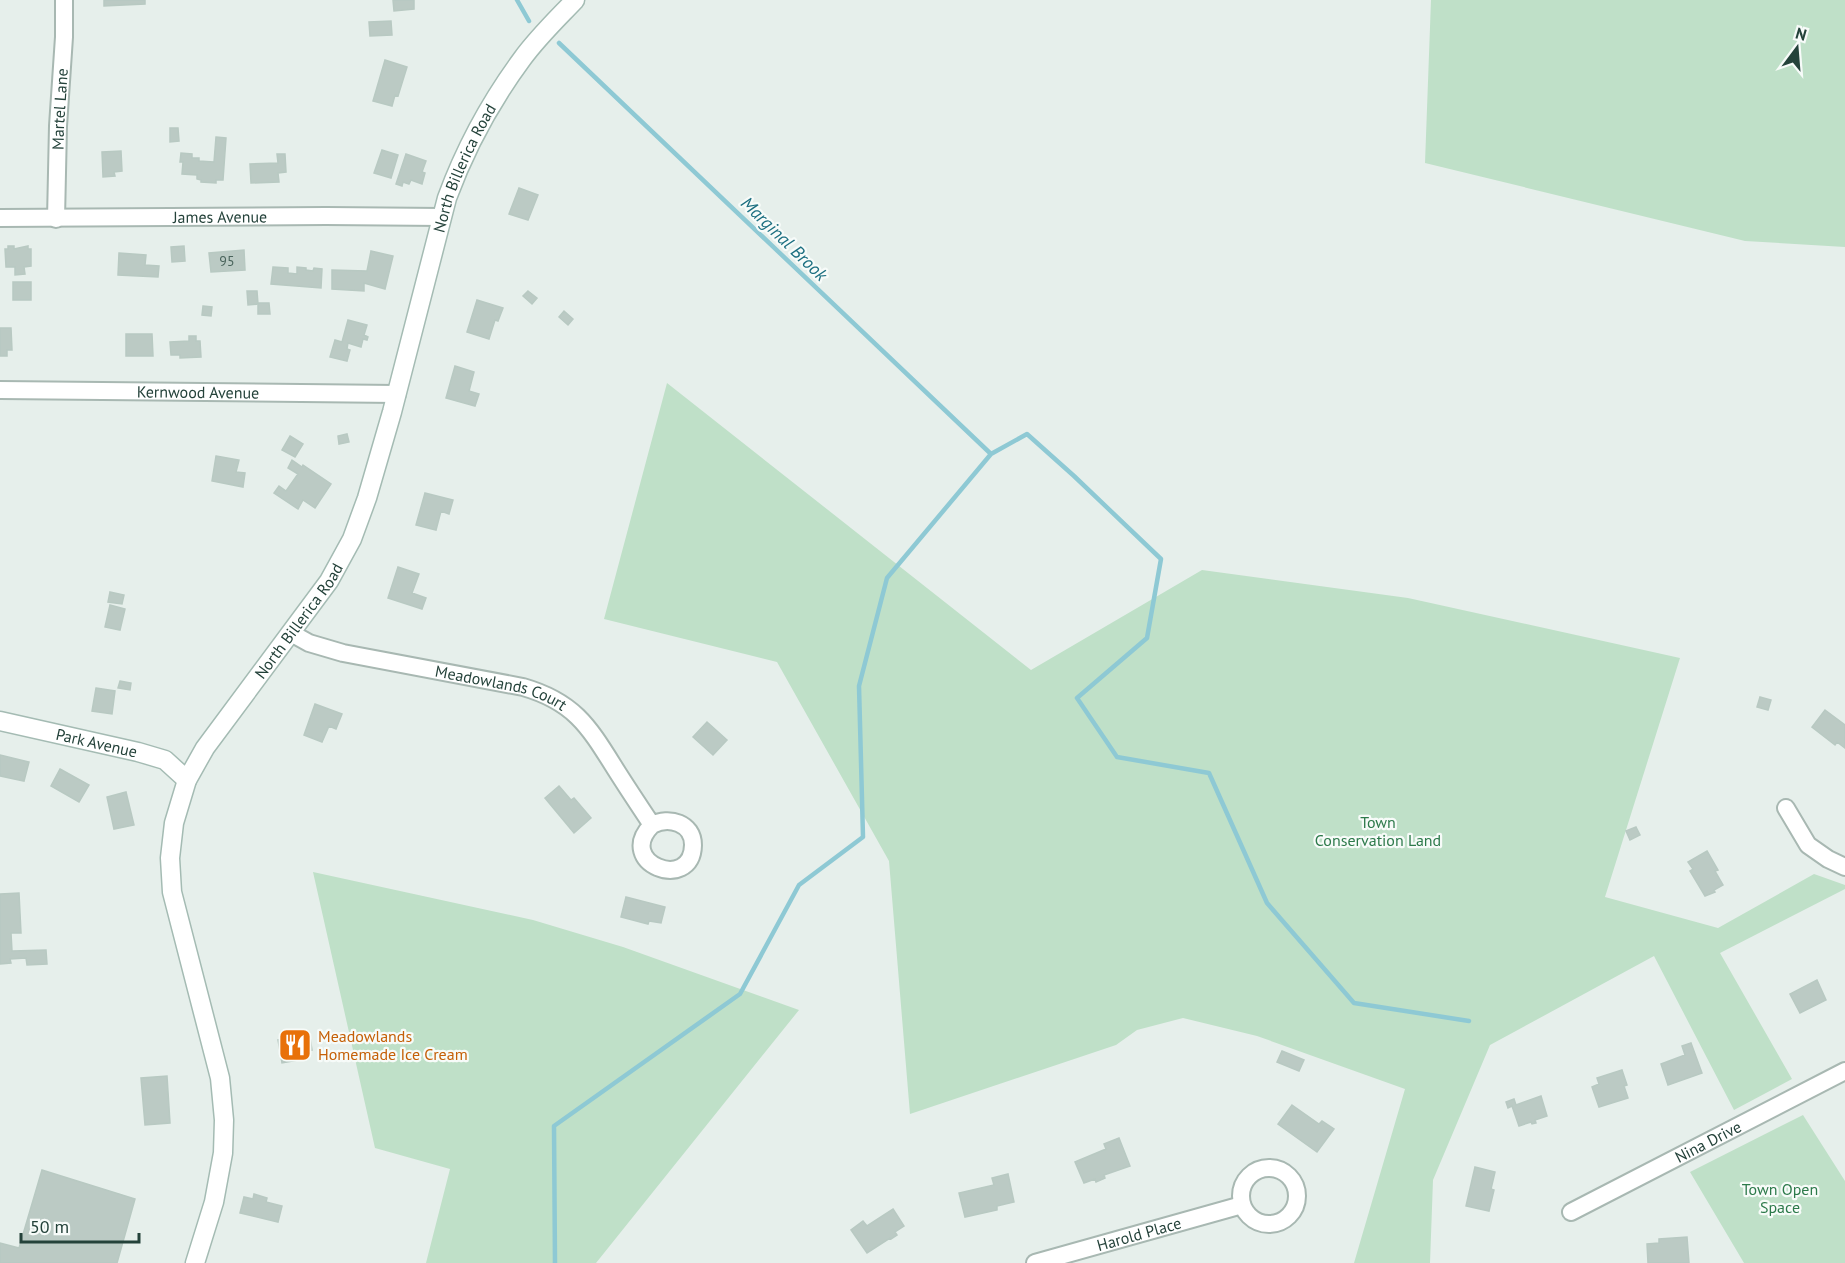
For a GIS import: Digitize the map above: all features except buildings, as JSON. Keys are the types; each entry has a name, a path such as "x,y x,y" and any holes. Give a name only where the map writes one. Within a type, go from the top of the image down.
{"main road":[{"name":"North Billerica Road","path":"195,1263 214,1202 223,1153 224,1120 220,1078 172,892 170,858 174,823 187,780 205,748 329,581 352,539 367,498 397,394 447,198 466,151 522,59 575,0"},
{"name":"Park Avenue","path":"0,721 165,760 187,780"}],"street":[{"name":"Martel Lane","path":"56,219 57,126 64,37 64,0"},
{"name":"James Avenue","path":"0,218 442,217"},
{"name":"Kernwood Avenue","path":"0,390 397,394"},
{"name":"Meadowlands Court","path":"291,633 309,643 343,653 523,687 556,699 577,715 591,730 652,825"},
{"path":"1786,808 1808,845 1828,859 1845,867"},
{"name":"Nina Drive","path":"1571,1212 1845,1071"},
{"name":"Harold Place","path":"1035,1263 1242,1205"}],"green space":[{"path":"1431,0 1845,0 1845,247 1745,241 1425,163"},
{"name":"Town Conservation Land","path":"667,383 1031,670 1202,570 1408,598 1680,658 1605,897 1718,928 1814,874 1845,885 1845,889 1720,953 1792,1079 1734,1110 1654,956 1490,1045 1433,1180 1430,1263 1354,1263 1405,1089 1257,1036 1183,1018 1137,1030 1116,1045 910,1114 889,861 777,662 604,619"},
{"path":"313,872 533,920 623,947 799,1010 596,1263 426,1263 450,1169 375,1148"},
{"name":"Town Open Space","path":"1803,1115 1845,1181 1845,1263 1744,1263 1690,1172"}],"waterway":[{"name":"Marginal Brook","path":"517,0 529,21"},
{"name":"Marginal Brook","path":"559,43 991,454"},
{"path":"555,1263 554,1126 740,994 799,885 863,837 859,686 887,578 991,454 1027,434 1161,559 1147,638 1077,698 1117,757 1209,773 1267,903 1354,1003 1469,1021"}],"place":[{"name":"Meadowlands Homemade Ice Cream","path":"295,1045"}]}
